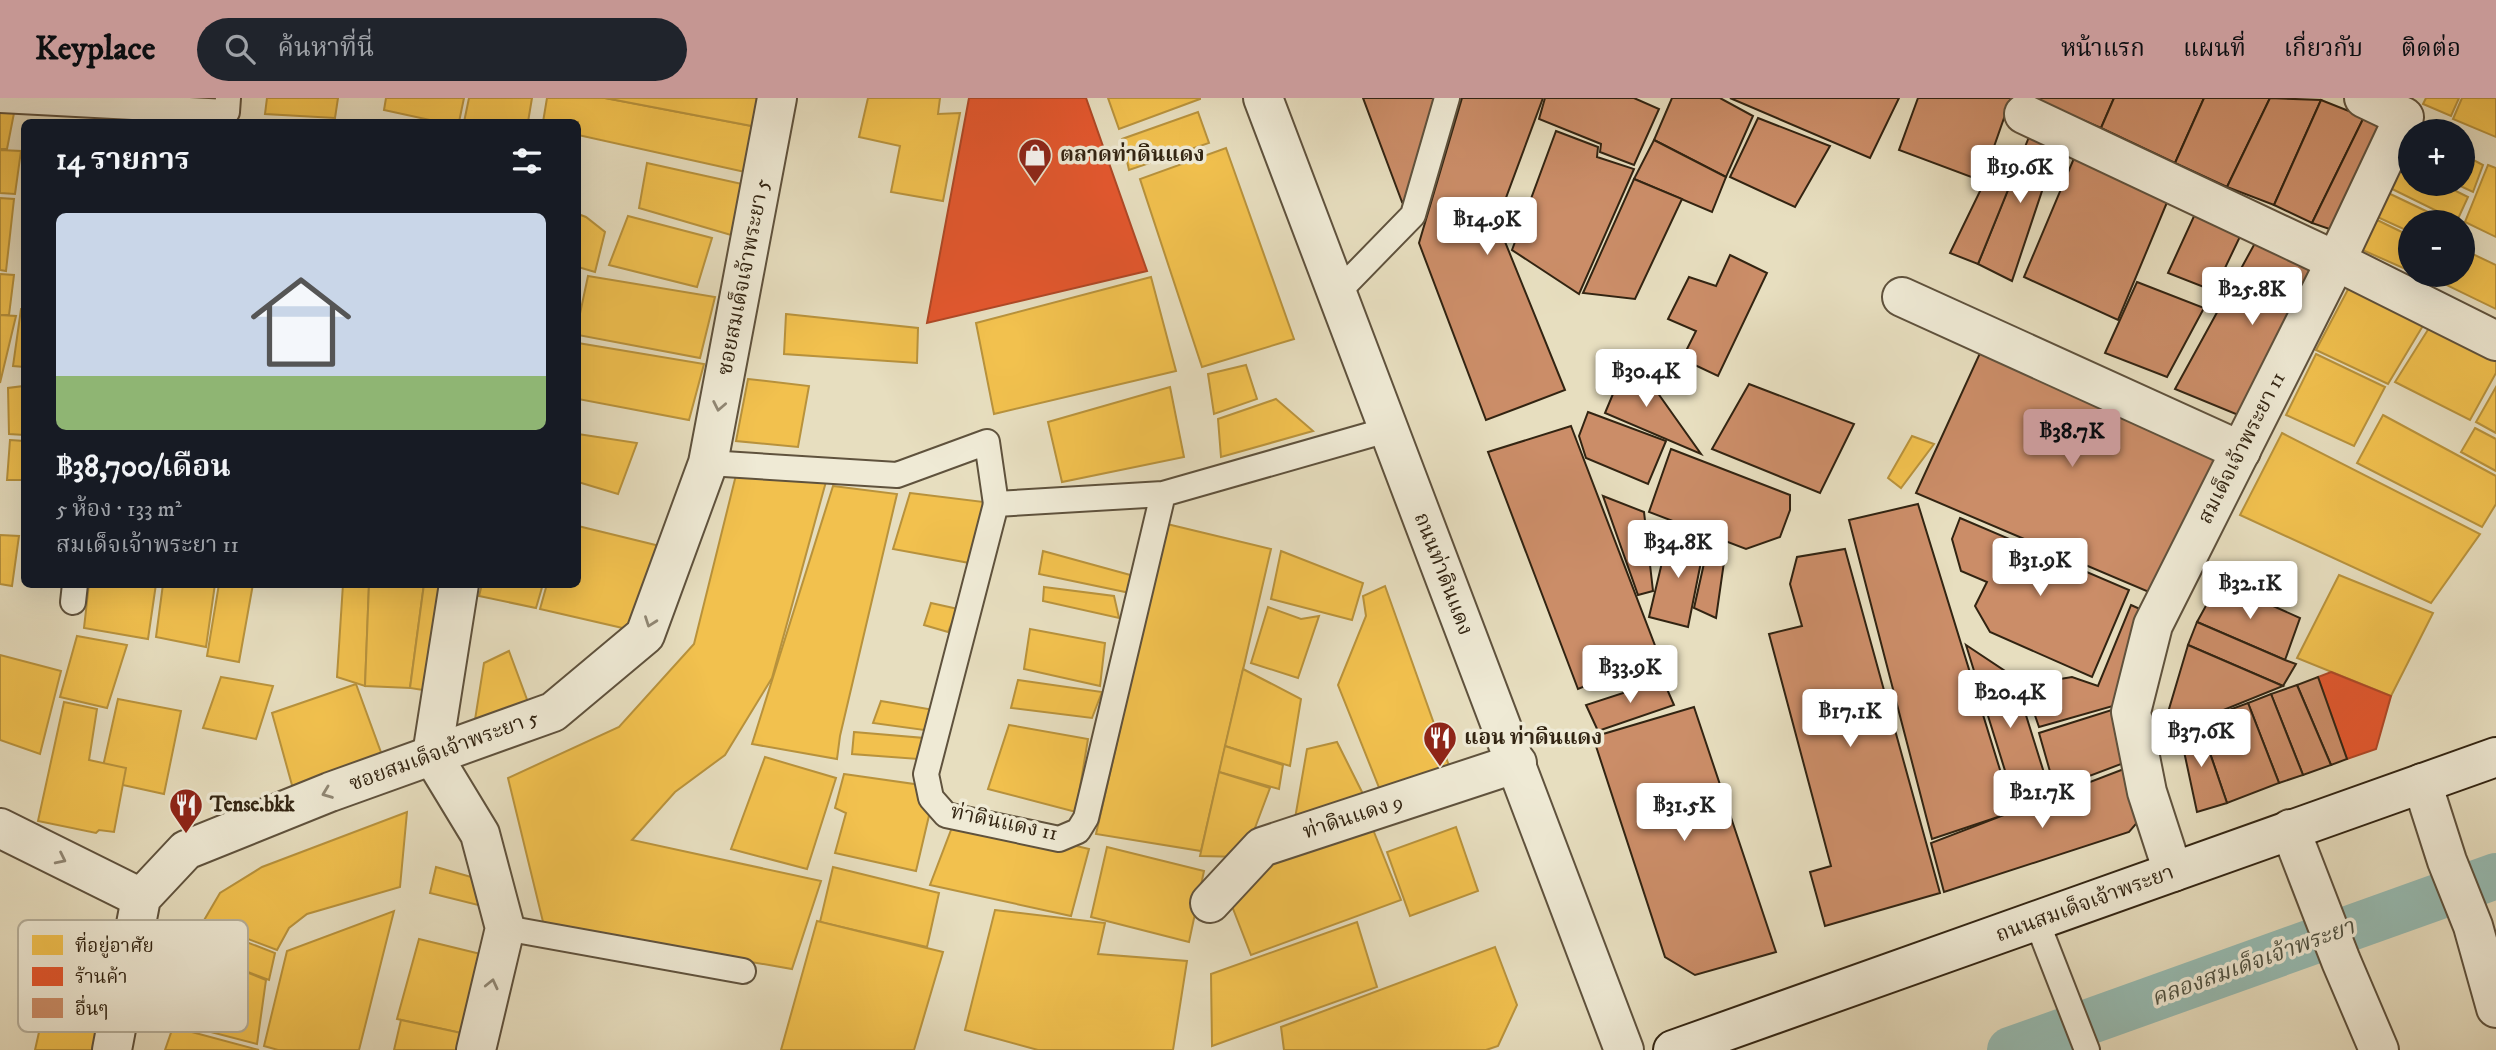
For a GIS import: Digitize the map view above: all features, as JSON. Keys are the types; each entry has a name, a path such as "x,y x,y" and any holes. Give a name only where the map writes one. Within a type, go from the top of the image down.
{"street":[{"name":"ซอยสมเด็จเจ้าพระยา 5","path":"141,898 186,850 330,792 553,712 645,635 708,463 778,98"},
{"name":"ถนนท่าดินแดง","path":"1263,98 1624,1050"},
{"name":"สมเด็จเจ้าพระยา 11","path":"2173,872 2147,792 2131,712 2153,625 2336,261 2404,117 2364,98"},
{"path":"2024,114 2336,261 2496,341"},
{"path":"1902,297 2241,451"},
{"path":"458,588 432,755 480,834 505,928 476,1050"},
{"name":"ถนนสมเด็จเจ้าพระยา","path":"1673,1050 2496,757"},
{"name":"ท่าดินแดง 9","path":"1210,903 1262,846 1517,763"},
{"path":"2422,783 2447,861 2473,926 2496,1008"},
{"path":"0,828 141,898 137,920"},
{"path":"2290,830 2379,1050"},
{"path":"112,1050 115,1032"}],"lane":[{"path":"0,100 119,109 227,112 228,98"},
{"path":"1336,294 1413,215 1447,98"},
{"path":"708,463 897,475 987,442 996,504 1163,494 1387,430"},
{"name":"ท่าดินแดง 11","path":"996,504 926,774 931,797 946,815 1059,839 1078,831 1086,818 1163,494"},
{"path":"2037,922 2087,1050"},
{"path":"505,928 744,971"}],"building: ที่อยู่อาศัย":[{"path":"267,98 338,98 335,118 265,114"},
{"path":"386,98 464,98 460,119 425,119 384,110"},
{"path":"469,98 532,98 528,119 465,119"},
{"path":"547,98 605,98 757,127 754,174 581,136 581,119 544,119"},
{"path":"605,98 762,98 757,127"},
{"path":"868,98 940,98 938,114 960,113 943,201 891,192 900,146 859,137"},
{"path":"1108,98 1200,98 1200,99 1119,129"},
{"path":"2426,98 2459,98 2451,116 2423,104"},
{"path":"2462,98 2496,98 2496,137 2475,128 2475,119 2453,119"},
{"path":"0,107 15,108 7,149 0,149"},
{"path":"1198,112 1209,143 1129,170 1122,139"},
{"path":"1226,148 1294,339 1202,367 1140,179"},
{"path":"0,150 21,151 15,194 0,193"},
{"path":"2475,161 2483,165 2475,187"},
{"path":"647,163 742,184 731,235 639,208"},
{"path":"2398,164 2398,192 2386,186"},
{"path":"2488,165 2496,168 2496,237 2475,227 2475,210 2470,210"},
{"path":"2384,191 2424,210 2398,210 2398,226 2373,215"},
{"path":"2406,196 2468,197 2462,210 2435,210"},
{"path":"0,198 14,199 6,271 0,270"},
{"path":"581,215 605,232 595,272 581,268"},
{"path":"628,216 712,238 697,287 609,265"},
{"path":"2371,217 2398,230 2398,266 2358,248"},
{"path":"2475,255 2496,265 2496,309 2451,287 2475,287"},
{"path":"0,274 14,275 9,315 0,315"},
{"path":"588,276 715,297 700,358 581,336 581,309"},
{"path":"1151,277 1176,371 994,414 976,323"},
{"path":"2354,278 2430,314 2388,384 2316,350"},
{"path":"21,309 21,367 13,366"},
{"path":"786,314 918,328 917,363 784,354"},
{"path":"0,315 16,316 0,383"},
{"path":"2436,317 2496,350 2496,373 2470,420 2395,382"},
{"path":"581,344 704,364 689,420 581,400"},
{"path":"2316,354 2385,387 2354,446 2286,415"},
{"path":"1246,365 1257,399 1214,414 1208,374"},
{"path":"748,379 809,386 798,447 736,441"},
{"path":"21,386 21,435 9,434 8,388"},
{"path":"1170,387 1184,457 1062,482 1048,422"},
{"path":"2496,387 2496,433 2476,422"},
{"path":"1276,399 1313,431 1221,457 1218,419"},
{"path":"2383,415 2496,476 2496,504 2482,527 2357,463"},
{"path":"2475,428 2496,439 2496,471 2461,452"},
{"path":"2282,433 2480,534 2431,603 2240,515"},
{"path":"581,434 637,443 618,494 581,483"},
{"path":"1912,436 1934,444 1901,488 1888,478"},
{"path":"10,440 21,441 21,480 7,480"},
{"path":"736,475 827,478 772,678 725,755 675,792 632,840 821,881 792,969 544,926 508,778 619,727 694,644"},
{"path":"833,486 897,494 840,736 837,759 752,744"},
{"path":"910,493 992,503 975,564 893,549"},
{"path":"1167,524 1271,549 1201,851 1096,834"},
{"path":"581,527 672,549 640,632 540,609 546,588 581,588"},
{"path":"0,535 19,536 12,586 0,584"},
{"path":"1043,551 1134,576 1130,593 1039,574"},
{"path":"1281,551 1363,583 1352,620 1271,599"},
{"path":"2339,575 2433,613 2391,696 2297,658"},
{"path":"1385,586 1453,777 1384,800 1338,685 1366,616 1363,596"},
{"path":"1044,587 1114,596 1119,618 1043,601"},
{"path":"89,588 155,588 148,639 84,628"},
{"path":"162,588 214,588 206,647 156,637"},
{"path":"218,588 252,588 239,662 207,656"},
{"path":"343,588 369,588 365,686 337,677"},
{"path":"369,588 423,588 410,688 365,686"},
{"path":"423,588 452,588 436,692 410,688"},
{"path":"481,588 542,588 536,608 479,596"},
{"path":"931,603 958,609 948,632 924,625"},
{"path":"1268,607 1301,619 1319,616 1298,678 1251,663"},
{"path":"1030,629 1105,643 1100,686 1024,669"},
{"path":"77,636 127,645 107,708 60,697"},
{"path":"509,651 529,705 474,726 484,663"},
{"path":"0,655 61,671 40,754 0,740"},
{"path":"1243,669 1301,699 1290,766 1225,746"},
{"path":"221,677 273,686 256,739 203,728"},
{"path":"1018,680 1102,692 1092,718 1011,708"},
{"path":"356,684 386,766 295,796 272,713"},
{"path":"118,699 181,711 164,794 100,780"},
{"path":"881,701 934,710 924,730 873,723"},
{"path":"64,702 97,709 89,760 126,768 114,832 99,830 96,833 38,821"},
{"path":"1009,725 1088,739 1076,812 988,789"},
{"path":"854,732 924,738 918,759 852,754"},
{"path":"1337,742 1368,804 1293,830 1307,749"},
{"path":"1225,746 1283,765 1279,789 1219,772"},
{"path":"765,757 836,778 807,869 731,849"},
{"path":"1219,772 1270,788 1244,857 1200,856"},
{"path":"844,774 921,785 931,807 916,871 835,853 846,813 835,808"},
{"path":"407,812 400,887 307,914 289,928 277,950 248,939 248,920 204,920 220,893 262,867"},
{"path":"956,817 1089,849 1071,916 930,885"},
{"path":"1368,817 1401,900 1251,955 1230,901 1263,854"},
{"path":"1456,827 1478,891 1410,916 1387,852"},
{"path":"1107,847 1204,871 1189,942 1091,917"},
{"path":"436,867 489,882 494,909 430,893"},
{"path":"833,867 939,893 927,947 820,922"},
{"path":"995,910 1105,923 1098,954 1187,961 1173,1050 1038,1050 965,1030"},
{"path":"394,911 359,1050 278,1050 264,1046 287,951"},
{"path":"817,921 943,952 914,1050 781,1050"},
{"path":"1357,922 1377,987 1212,1046 1211,974"},
{"path":"419,939 493,957 475,1036 397,1019"},
{"path":"248,943 275,953 269,980 248,972"},
{"path":"1495,947 1517,1005 1498,1046 1486,1050 1284,1050 1281,1027"},
{"path":"248,973 266,980 257,1044 211,1032 248,1032"},
{"path":"401,1020 475,1036 472,1050 394,1050"},
{"path":"39,1032 109,1032 106,1050 35,1050"},
{"path":"171,1032 192,1032 259,1050 165,1050"}],"building: ร้านค้า":[{"name":"ตลาดท่าดินแดง","path":"969,98 1086,98 1147,271 927,323"},
{"path":"2331,672 2391,696 2376,749 2347,759 2318,677"}],"building: อื่นๆ":[{"path":"1363,98 1444,98 1411,196 1402,202"},
{"path":"1462,98 1543,98 1497,222 1565,390 1486,420 1419,243"},
{"path":"1545,98 1634,98 1659,109 1634,165 1600,152 1601,144 1539,119"},
{"path":"1672,98 1720,98 1753,116 1726,177 1654,140"},
{"path":"1730,98 1899,98 1870,158"},
{"path":"1918,98 2011,98 1982,181 1899,150"},
{"path":"2032,98 2114,98 2101,128"},
{"path":"2114,98 2204,98 2175,163 2101,128"},
{"path":"2204,98 2270,98 2227,187 2175,163"},
{"path":"2270,98 2321,100 2274,205 2227,187"},
{"path":"2321,100 2364,117 2312,223 2274,205"},
{"path":"2364,117 2392,128 2341,233 2312,223"},
{"path":"1758,118 1830,146 1795,207 1730,177"},
{"path":"2033,127 2060,137 2012,281 1978,264"},
{"path":"1556,131 1598,147 1597,157 1634,169 1579,294 1512,250"},
{"path":"1654,140 1726,177 1712,212 1634,179"},
{"path":"2077,151 2173,188 2118,320 2024,277"},
{"path":"1998,154 2019,163 1978,264 1950,253"},
{"path":"1634,179 1682,199 1635,299 1583,293"},
{"path":"2200,203 2246,224 2214,291 2168,273"},
{"path":"2260,234 2327,263 2248,419 2175,389"},
{"path":"1730,255 1767,273 1718,376 1682,359 1696,331 1668,319 1689,277 1716,286"},
{"path":"2137,282 2204,308 2167,377 2105,353"},
{"path":"1986,340 2231,452 2156,595 1916,493"},
{"path":"1640,368 1701,454 1605,413 1623,370"},
{"path":"1749,384 1854,424 1820,493 1712,449"},
{"path":"1588,412 1666,441 1648,484 1586,458 1579,436"},
{"path":"1571,426 1659,656 1578,689 1488,452"},
{"path":"1671,449 1790,495 1790,510 1780,537 1746,549 1649,512"},
{"path":"1603,496 1644,512 1653,591 1638,595"},
{"path":"1918,504 2013,812 1932,839 1849,520"},
{"path":"1960,518 2129,590 2092,677 1990,632 1975,606 1987,582 1961,571 1952,539"},
{"path":"1669,533 1705,542 1688,627 1649,617"},
{"path":"1845,549 1940,893 1825,926 1810,872 1831,866 1769,634 1802,626 1790,584 1797,557"},
{"path":"1707,550 1725,555 1716,618 1694,608"},
{"path":"2219,582 2300,618 2285,660 2197,622"},
{"path":"2131,605 2151,614 2120,704 2039,727 2021,675 2042,682 2072,677 2098,686"},
{"path":"2197,622 2296,664 2283,686 2188,645"},
{"path":"1966,645 2014,677 2050,792 2016,806"},
{"path":"2188,645 2283,686 2179,728 2169,709"},
{"path":"2318,677 2347,759 2331,765 2297,685"},
{"path":"1663,680 1674,705 1598,731 1586,705"},
{"path":"2297,685 2331,765 2303,775 2271,694"},
{"path":"2271,694 2303,775 2279,783 2248,703"},
{"path":"2248,703 2279,783 2227,803 2199,721"},
{"path":"1694,707 1776,952 1695,975 1665,957 1593,737"},
{"path":"2118,708 2129,761 2055,789 2039,733"},
{"path":"2199,721 2227,803 2197,812 2179,728"},
{"path":"2137,764 2142,817 2129,832 1944,892 1931,843"}],"waterway":[{"name":"คลองสมเด็จเจ้าพระยา","path":"2010,1050 2496,876"}],"place":[{"name":"ตลาดท่าดินแดง","path":"1035,185"},
{"name":"แอน ท่าดินแดง","path":"1440,768"},
{"name":"Tense.bkk","path":"186,835"}]}
